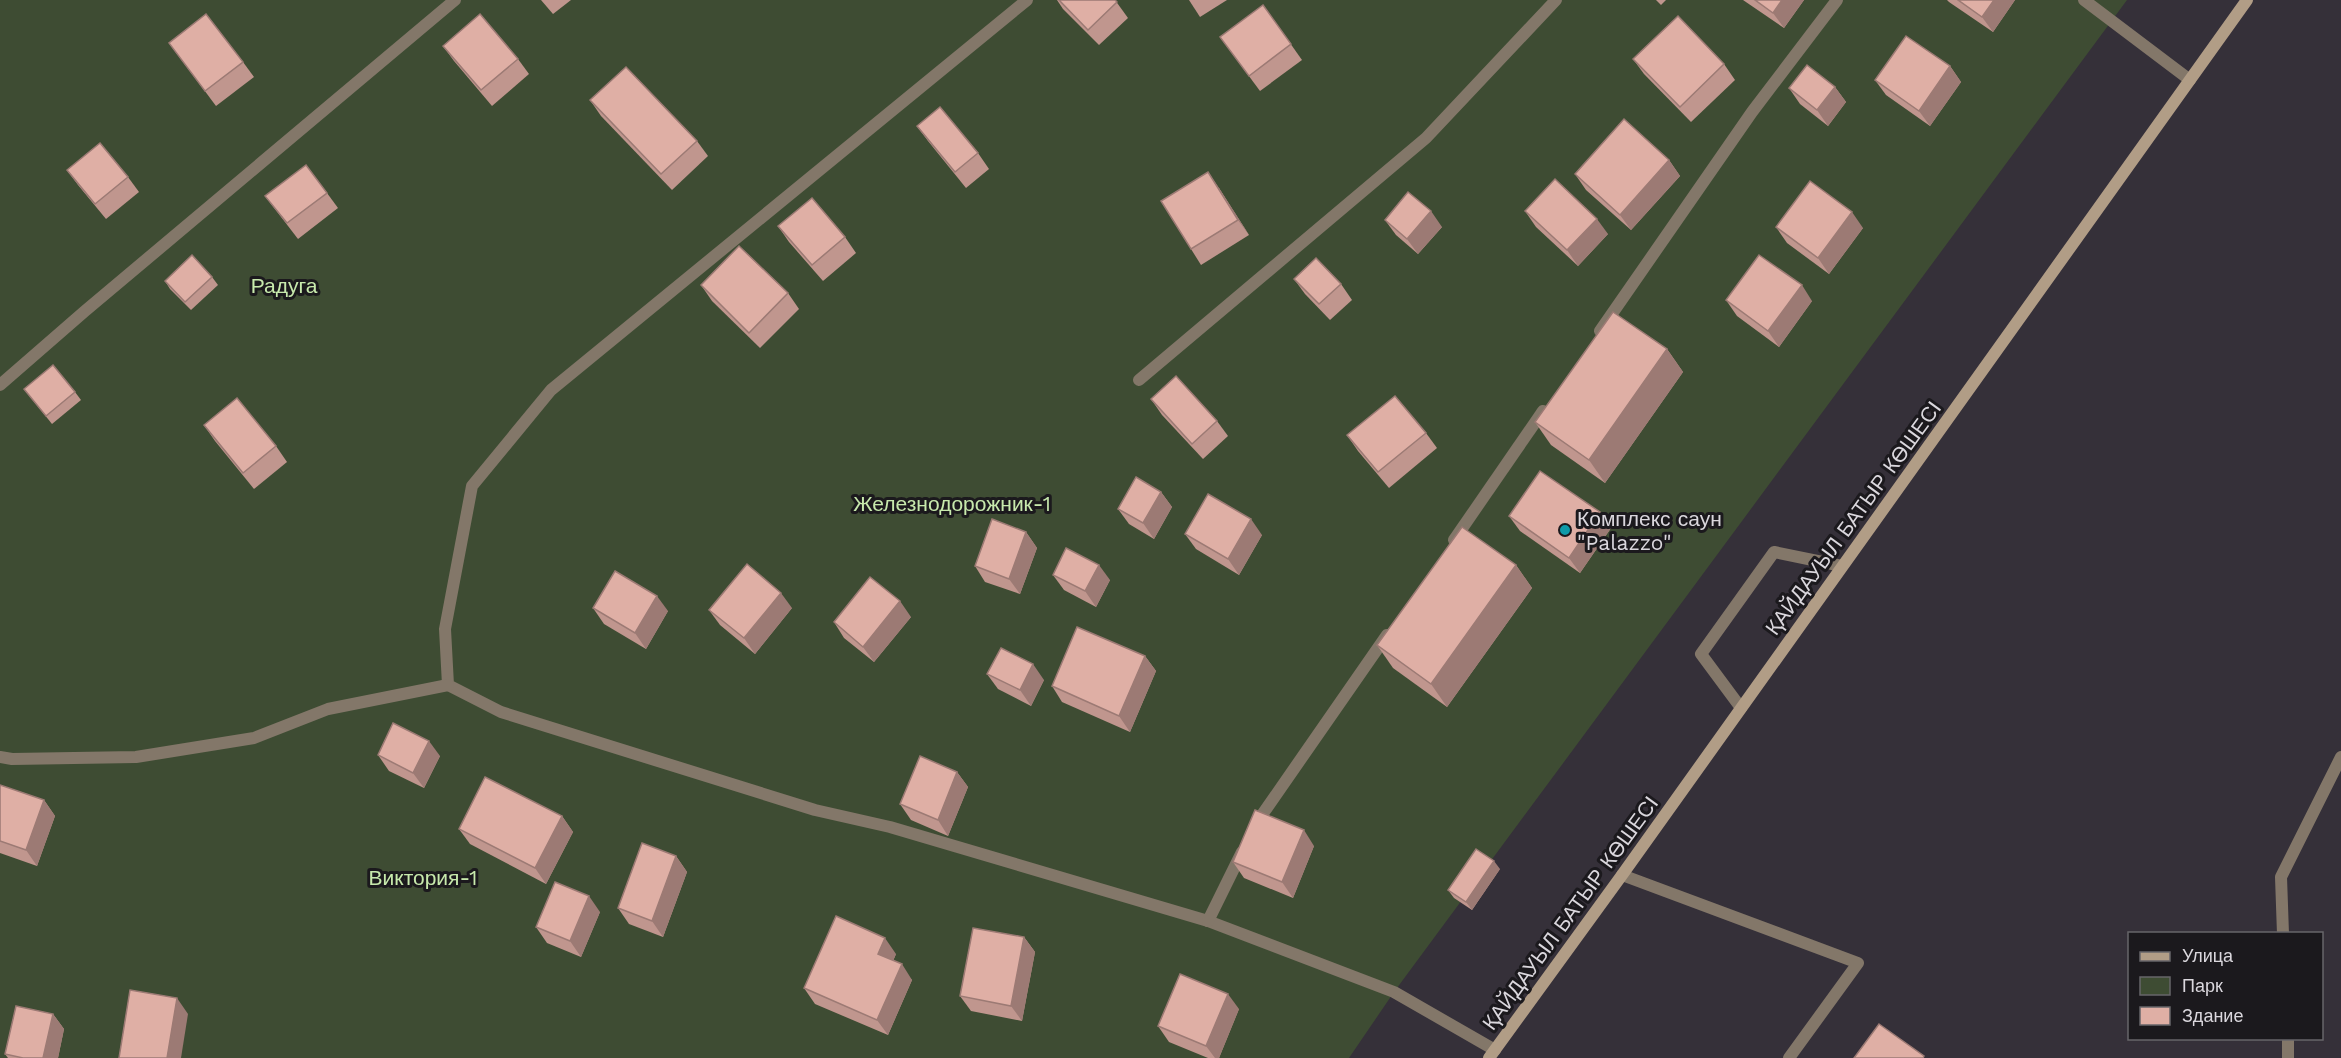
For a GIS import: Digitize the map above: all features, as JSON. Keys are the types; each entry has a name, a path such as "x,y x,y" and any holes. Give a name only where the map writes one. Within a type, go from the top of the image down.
{"street":[{"name":"ҚАЙДАУЫЛ БАТЫР КӨШЕСІ","path":"1492,1054 2247,0"}],"lane":[{"path":"0,385 455,0"},
{"path":"448,686 446,629 472,486 551,390 1027,0"},
{"path":"1139,380 1426,138 1556,0"},
{"path":"1592,342 1752,112 1837,0"},
{"path":"2084,0 2190,80"},
{"path":"1448,547 1551,401"},
{"path":"1741,708 1701,654 1774,552 1842,566"},
{"path":"1208,921 1257,821 1394,626"},
{"path":"0,757 12,759 136,757 254,738 328,709 448,686 501,712 781,800 891,827 1208,921 1394,992 1492,1054"},
{"path":"2283,932 2281,876 2341,757"},
{"path":"1622,875 1858,963 1789,1058"},
{"path":"2288,1040 2289,1058"}],"green space":[{"path":"0,0 2127,0 1394,992 1349,1058 0,1058"}],"building":[{"path":"1059,0 1115,0 1117,2 1088,30"},
{"path":"1755,0 1782,0 1773,13"},
{"path":"1958,0 1994,0 1982,17"},
{"path":"1263,5 1291,44 1249,76 1220,37"},
{"path":"206,14 243,62 205,91 169,43"},
{"path":"480,14 518,59 481,90 443,46"},
{"path":"1678,16 1724,64 1680,107 1633,59"},
{"path":"1906,36 1950,66 1919,111 1875,80"},
{"path":"1807,65 1835,87 1817,110 1789,88"},
{"path":"626,67 697,141 661,174 590,100"},
{"path":"940,107 978,153 955,172 917,126"},
{"path":"1624,119 1669,160 1620,215 1575,174"},
{"path":"100,143 128,177 95,204 67,170"},
{"path":"306,165 327,193 287,223 265,196"},
{"path":"1208,172 1238,220 1191,249 1161,201"},
{"path":"1555,179 1597,219 1567,250 1525,211"},
{"path":"1810,181 1852,212 1818,258 1776,227"},
{"path":"1408,192 1431,211 1407,239 1385,220"},
{"path":"812,198 845,237 812,265 778,226"},
{"path":"739,246 788,293 749,333 701,285"},
{"path":"192,255 212,277 185,302 165,281"},
{"path":"1759,255 1802,285 1768,331 1726,300"},
{"path":"1316,258 1341,284 1319,304 1294,279"},
{"path":"1613,312 1667,349 1589,460 1535,422"},
{"path":"53,365 75,392 46,416 24,389"},
{"path":"1176,376 1217,421 1192,444 1151,399"},
{"path":"1395,396 1426,433 1378,472 1347,435"},
{"path":"237,398 276,446 243,473 204,425"},
{"name":"Комплекс саун \"Palazzo\"","path":"1540,471 1600,512 1569,558 1509,516"},
{"path":"1136,477 1161,492 1143,523 1118,509"},
{"path":"1208,494 1251,519 1228,559 1185,534"},
{"path":"992,519 1026,532 1009,579 975,566"},
{"path":"1462,527 1516,565 1431,684 1377,645"},
{"path":"1066,548 1099,565 1085,591 1053,575"},
{"path":"747,564 781,593 744,638 709,610"},
{"path":"615,571 657,596 635,633 593,608"},
{"path":"870,577 900,601 863,647 834,622"},
{"path":"1077,627 1145,656 1119,716 1052,686"},
{"path":"1001,648 1033,664 1020,690 987,674"},
{"path":"393,723 429,741 413,773 378,755"},
{"path":"920,756 957,772 938,820 900,804"},
{"path":"485,777 562,816 535,868 459,829"},
{"path":"0,785 44,800 26,850 0,841"},
{"path":"1255,810 1304,830 1282,882 1233,862"},
{"path":"642,843 676,856 652,921 618,908"},
{"path":"1476,849 1494,861 1466,902 1448,890"},
{"path":"555,882 589,896 570,941 536,927"},
{"path":"836,916 885,938 878,954 902,964 877,1020 804,988"},
{"path":"973,928 1024,937 1011,1006 960,996"},
{"path":"1180,974 1228,994 1206,1046 1158,1026"},
{"path":"130,990 177,998 167,1058 119,1058"},
{"path":"16,1006 53,1014 43,1058 23,1058 5,1054"},
{"path":"1879,1024 1924,1056 1923,1058 1854,1058"}],"place":[{"name":"Комплекс саун \"Palazzo\"","path":"1565,530"}],"park label":[{"name":"Радуга","path":"284,285"},
{"name":"Железнодорожник-1","path":"952,503"},
{"name":"Виктория-1","path":"423,877"}]}
